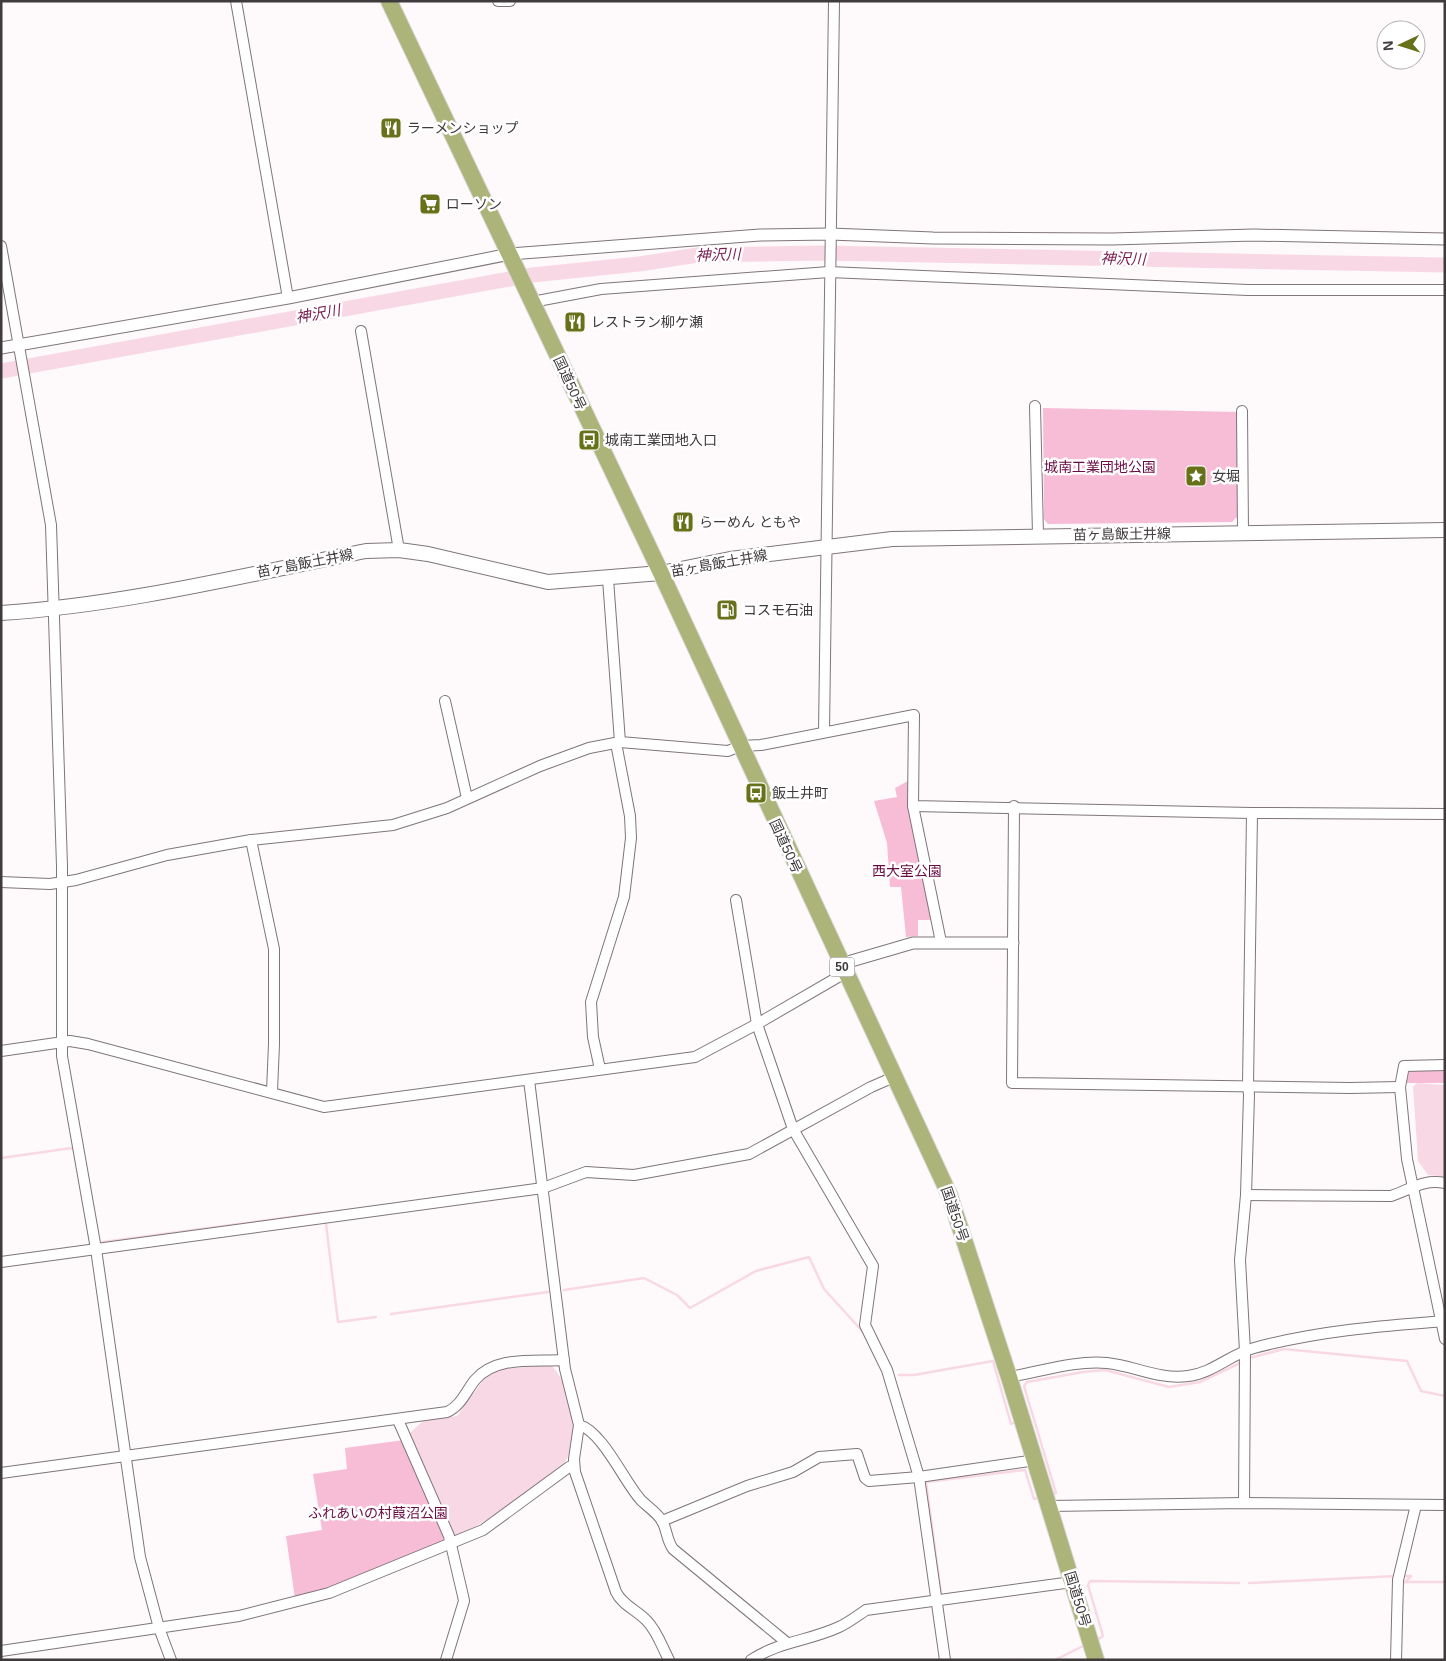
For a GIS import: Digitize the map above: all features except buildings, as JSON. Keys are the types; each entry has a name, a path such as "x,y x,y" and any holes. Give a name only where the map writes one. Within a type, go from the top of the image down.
{"highway":[{"name":"国道50号","path":"389,1 661,573 949,1194 1010,1377 1096,1660"}],"main road":[{"name":"苗ヶ島飯土井線","path":"1,613 54,608 134,596 366,551 399,550 428,554 548,582 608,579 661,573 730,560 827,546 902,538 1445,530"}],"street":[{"path":"236,1 288,298"},
{"path":"498,1 510,1"},
{"path":"824,732 834,1"},
{"path":"1,348 20,349 288,298 512,259 760,236 1112,239 1254,235 1445,239"},
{"path":"1,246 51,525 62,882 61,1043 96,1249 140,1557 159,1628 171,1660"},
{"path":"530,299 601,289 829,270 1231,290 1445,290"},
{"path":"361,331 399,550"},
{"path":"1035,406 1038,535"},
{"path":"1242,411 1243,532"},
{"path":"600,1069 594,1037 591,1002 624,897 631,838 630,816 618,742 608,579"},
{"path":"445,701 467,798"},
{"path":"1,882 33,884 62,882 167,855 251,840 393,825 447,808 540,766 590,748 618,742 728,751 740,746 914,715 913,806 941,942"},
{"path":"913,806 1014,806 1252,813 1445,814"},
{"path":"1014,806 1012,1083 1350,1088 1400,1087"},
{"path":"1244,1503 1244,1351 1240,1260 1246,1195 1249,1095 1252,813"},
{"path":"251,840 274,949 272,1092"},
{"path":"736,900 757,1024 794,1129 873,1266 866,1325 887,1370 919,1477 938,1599 945,1660"},
{"path":"1,1051 70,1041 92,1044 272,1092 306,1104 324,1107 695,1057 757,1024 843,969 913,943 1013,943"},
{"path":"1445,1065 1404,1066 1400,1087 1412,1188 1445,1339"},
{"path":"1,1262 543,1188 586,1172 634,1175 748,1154 871,1087 894,1077"},
{"path":"529,1080 564,1360 579,1425 574,1466 616,1592 626,1606 639,1614 652,1626 669,1660"},
{"path":"1246,1195 1391,1196 1422,1182 1445,1183"},
{"path":"1010,1377 1099,1363 1166,1377 1189,1376 1206,1372 1244,1351 1345,1330 1442,1321"},
{"path":"1,1473 398,1420 454,1409 475,1380 493,1365 564,1360"},
{"path":"398,1420 450,1543 464,1601 446,1660"},
{"path":"579,1425 588,1427 639,1498 662,1521 665,1533 673,1549 786,1642"},
{"path":"662,1521 748,1486 793,1472 816,1458 827,1455 857,1454 864,1478 869,1482 919,1477 1036,1460"},
{"path":"1,1650 239,1616 318,1597 471,1535 495,1522 569,1467 574,1466"},
{"path":"1050,1506 1244,1503 1403,1503 1445,1505"},
{"path":"1396,1660 1398,1580 1416,1505"},
{"path":"751,1660 786,1642 810,1638 840,1627 866,1610 1072,1582"}],"green space":[{"name":"城南工業団地公園","path":"1043,408 1239,412 1237,517 1232,522 1048,524 1044,519"},
{"name":"西大室公園","path":"908,781 909,810 934,920 918,920 918,936 906,937 901,887 890,887 887,843 874,801 897,797 895,788"},
{"path":"1410,1070 1445,1070 1445,1083 1406,1083"},
{"name":"ふれあいの村葭沼公園","path":"404,1440 443,1534 444,1542 328,1591 295,1599 286,1536 322,1530 313,1474 347,1469 345,1448"}],"shaded area":[{"path":"1417,1083 1445,1085 1445,1177 1428,1175 1418,1161 1413,1087"},
{"path":"551,1365 564,1385 569,1398 574,1427 570,1453 564,1463 512,1504 485,1521 455,1536 410,1433 424,1420 457,1416 484,1379 501,1369"}],"waterway":[{"name":"神沢川","path":"1,371 532,275 639,264 698,255 821,253 1445,265"},
{"path":"1,1158 72,1148 75,1152"},
{"path":"103,1242 322,1213"},
{"path":"326,1224 338,1322 376,1317"},
{"path":"564,1290 644,1278 677,1295 690,1308 756,1271 809,1257 824,1289 863,1332"},
{"path":"391,1314 548,1292"},
{"path":"1249,1358 1284,1349 1407,1361 1421,1391 1445,1396"},
{"path":"899,1375 914,1375 993,1361 1011,1424 1015,1422"},
{"path":"1053,1494 1056,1493 1024,1386 1027,1382 1105,1370 1169,1387 1200,1382 1242,1362"},
{"path":"941,1594 926,1482 1025,1470 1034,1499 1038,1498"},
{"path":"1249,1583 1397,1576"},
{"path":"1403,1576 1411,1576 1405,1582 1445,1582"},
{"path":"1097,1640 1103,1636 1088,1585 1090,1581 1239,1583"},
{"path":"1055,1660 1085,1645"},
{"path":"1009,1660 1024,1660"}],"place":[{"name":"ラーメンショップ","path":"391,128"},
{"name":"ローソン","path":"430,204"},
{"name":"レストラン柳ケ瀬","path":"575,322"},
{"name":"城南工業団地入口","path":"589,440"},
{"name":"女堀","path":"1196,476"},
{"name":"らーめん ともや","path":"683,522"},
{"name":"コスモ石油","path":"727,610"},
{"name":"飯土井町","path":"756,793"}]}
